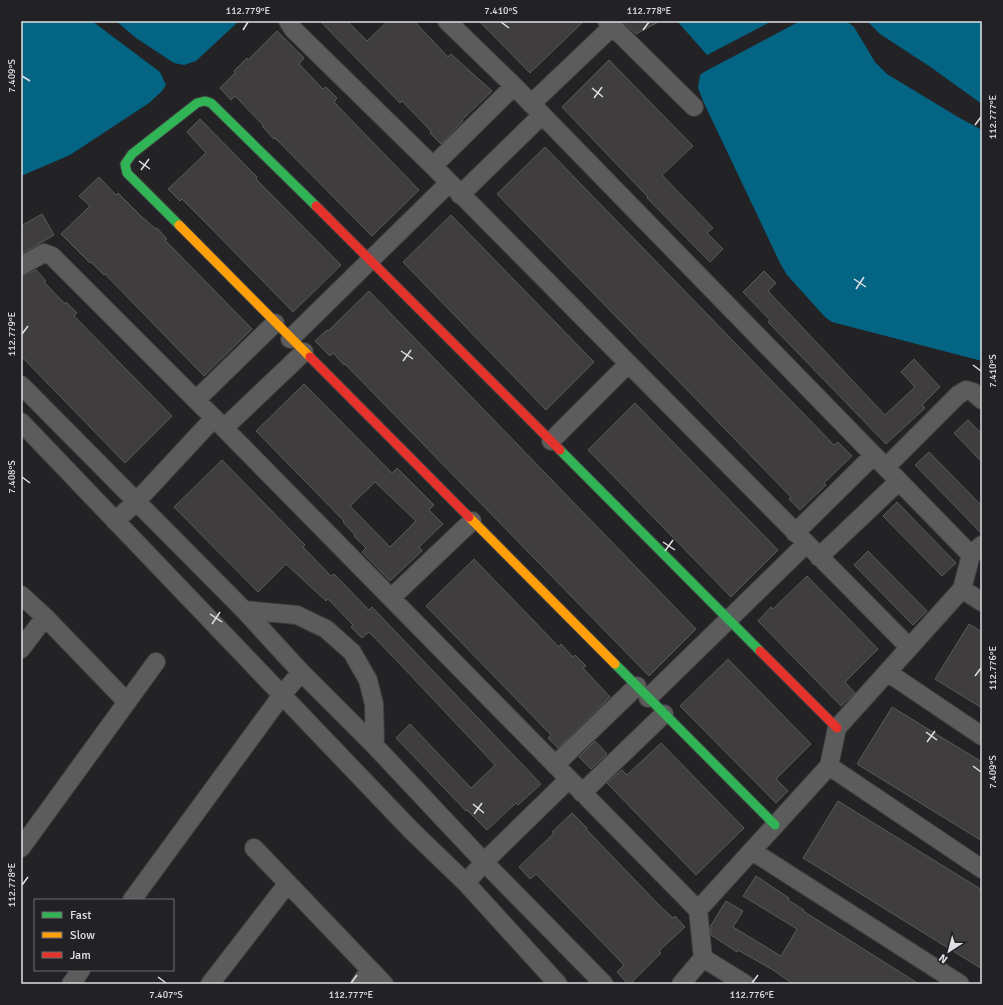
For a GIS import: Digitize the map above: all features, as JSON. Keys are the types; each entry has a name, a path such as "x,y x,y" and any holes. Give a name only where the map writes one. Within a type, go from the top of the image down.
{"street":[{"path":"288,21 293,29 433,166 454,189 908,647"},
{"path":"446,21 514,86 899,481 977,550 962,589 908,647 837,728 828,766 698,910"},
{"path":"290,338 371,260 454,189 536,110 610,24 694,107"},
{"path":"433,166 514,86"},
{"path":"775,825 127,173 124,167 126,160 197,103 205,101 211,103 220,110 837,728"},
{"path":"21,266 44,253 52,256 219,423 698,910 703,958 681,984"},
{"path":"196,400 275,323"},
{"path":"115,521 219,423 304,352"},
{"path":"552,441 628,364"},
{"path":"21,385 244,610 301,672 375,746 484,862 604,984"},
{"path":"886,468 958,394 966,390 973,392 982,400"},
{"path":"21,422 411,830 466,883 558,984"},
{"path":"555,765 730,620 874,455"},
{"path":"819,557 899,481"},
{"path":"391,598 472,521"},
{"path":"962,589 982,602"},
{"path":"21,595 45,617 127,702"},
{"path":"244,610 297,615 326,629 352,652 368,680 374,704 375,746"},
{"path":"21,649 45,617"},
{"path":"21,848 156,662"},
{"path":"133,899 282,695 301,672"},
{"path":"887,672 982,736"},
{"path":"582,793 664,714"},
{"path":"828,766 982,869"},
{"path":"466,883 484,862 569,779"},
{"path":"254,848 384,984"},
{"path":"752,850 960,984"},
{"path":"210,984 288,883"},
{"path":"703,958 745,984"},
{"path":"360,984 370,969"},
{"path":"71,984 80,971"}],"water":[{"path":"21,21 92,21 160,72 166,85 162,91 149,103 70,155 21,176"},
{"path":"116,21 239,21 196,61 184,65 174,63 136,38"},
{"path":"677,21 772,21 707,55"},
{"path":"800,21 846,21 854,27 875,62 887,74 982,130 982,361 832,322 825,317 787,275 780,263 698,88 700,75 704,72"},
{"path":"867,21 982,21 982,104 929,66 880,34"}],"building":[{"path":"320,21 347,21 367,41 388,21 414,21 448,57 451,54 492,91 462,120 463,121 441,144 430,133 431,131 402,101 400,103"},
{"path":"479,21 584,21 530,73"},
{"path":"622,21 660,21 636,34"},
{"path":"277,31 304,58 299,64 323,89 326,87 337,98 334,102 419,190 372,236 275,138 274,139 262,126 263,125 235,96 231,100 220,88 247,58 248,60"},
{"path":"609,60 693,146 662,175 713,228 707,233 723,249 710,262 647,198 648,197 562,107"},
{"path":"200,119 257,177 256,179 341,265 293,312 182,199 180,201 168,189 206,153 187,132"},
{"path":"545,147 834,445 838,442 852,456 824,483 826,485 800,510 789,499 791,497 497,194"},
{"path":"99,177 116,195 118,193 142,217 156,229 157,228 167,239 165,240 252,329 204,376 105,274 104,275 91,262 90,263 61,234 90,206 79,196"},
{"path":"42,214 54,235 21,254 21,226"},
{"path":"451,215 594,362 546,410 403,262"},
{"path":"36,270 46,281 44,282 65,304 66,302 77,313 74,316 172,416 125,463 21,356 21,276"},
{"path":"764,271 776,283 768,291 885,415 915,387 901,372 914,359 940,387 922,405 925,408 886,444 768,322 770,320 743,292"},
{"path":"369,291 696,629 649,676 345,364 344,365 333,353 330,356 315,341 327,330 328,331"},
{"path":"304,384 392,473 397,468 434,505 429,510 443,524 419,547 422,551 390,581 362,552 366,548 354,536 355,535 343,522 344,521 256,431","holes":["375,482 416,521 390,547 350,506"]},
{"path":"635,403 778,550 731,597 588,450"},
{"path":"968,420 982,434 982,462 954,433"},
{"path":"929,452 982,506 982,534 915,465"},
{"path":"222,460 305,545 303,547 331,576 334,574 369,610 372,607 541,784 518,805 516,803 487,830 467,810 466,811 396,738 410,724 471,788 495,765 369,632 362,638 351,627 353,625 328,599 326,601 286,564 258,592 174,507"},
{"path":"897,502 956,563 942,576 883,516"},
{"path":"868,551 927,611 913,625 854,565"},
{"path":"474,559 559,647 561,644 573,657 575,655 586,666 583,668 610,697 558,748 548,738 551,735 426,606"},
{"path":"807,576 878,649 845,682 855,693 841,706 758,621 771,607 773,609"},
{"path":"969,624 982,632 982,708 935,679"},
{"path":"728,659 811,744 776,779 788,791 776,803 680,706"},
{"path":"892,707 982,762 982,841 857,764"},
{"path":"595,741 607,754 591,769 579,757"},
{"path":"661,743 744,828 696,875 607,783 622,770 627,775"},
{"path":"838,801 982,890 982,969 803,858"},
{"path":"572,813 659,905 673,918 675,916 685,927 659,951 661,953 630,984 628,984 617,972 624,965 536,874 530,879 519,867"},
{"path":"756,876 789,898 788,900 804,910 803,911 919,984 793,984 773,970 738,950 737,952 711,935 710,927 726,901 743,911 733,927 781,956 797,929 743,896"}],"traffic: fast":[{"path":"179,225 127,173 125,164 132,154 197,103 205,101 211,103 316,206"},
{"path":"560,450 760,651"},
{"path":"615,664 775,825"}],"traffic: slow":[{"path":"179,225 310,357"},
{"path":"469,517 615,664"}],"traffic: jam":[{"path":"316,206 560,450"},
{"path":"310,357 469,517"},
{"path":"760,651 837,728"}]}
